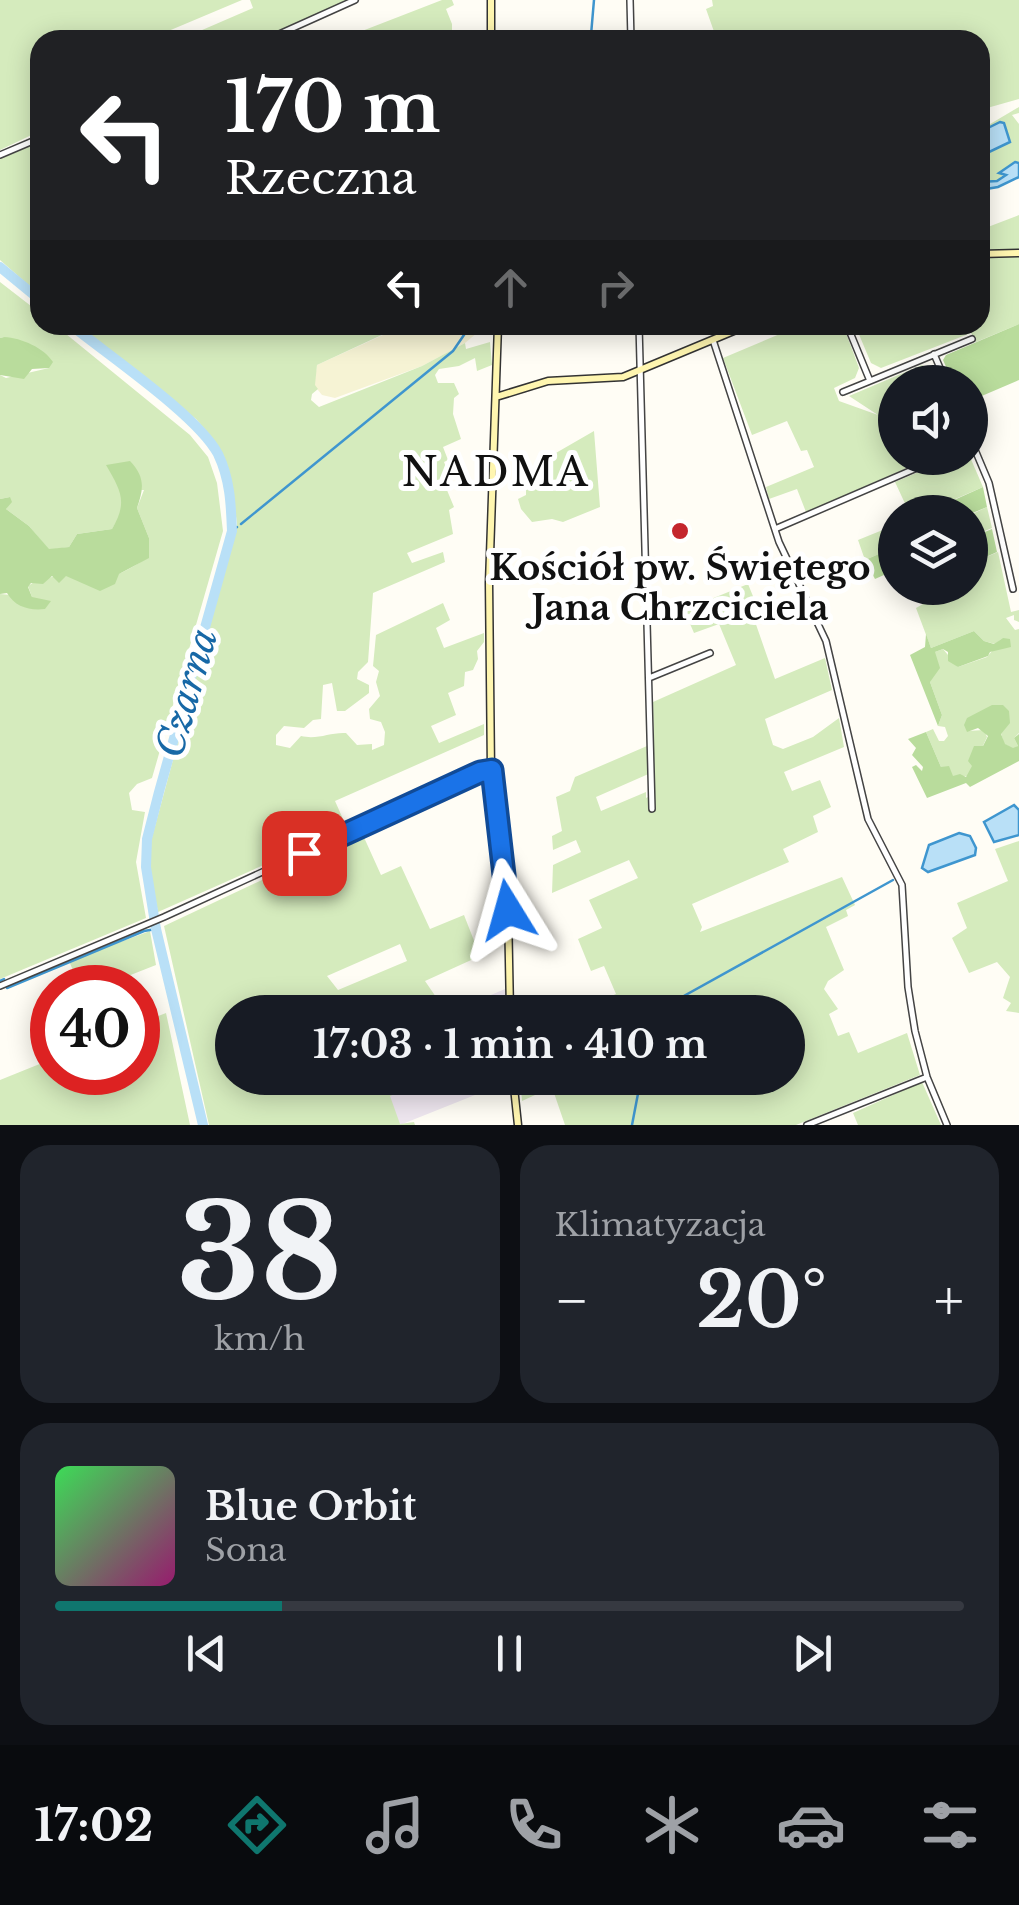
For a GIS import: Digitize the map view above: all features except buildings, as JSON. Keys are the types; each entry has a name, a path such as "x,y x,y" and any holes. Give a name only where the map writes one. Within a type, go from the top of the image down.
{"street":[{"path":"288,30 355,0"},
{"path":"491,0 491,30"},
{"path":"630,0 631,30"},
{"path":"0,155 30,142"},
{"path":"990,255 1016,256"},
{"path":"498,335 489,584 492,770 508,910 510,995"},
{"path":"640,335 652,809"},
{"path":"496,398 548,380 601,380 641,371 725,335"},
{"path":"850,335 870,381"},
{"path":"843,392 972,338"},
{"path":"713,340 775,529 826,641 868,820 902,886 909,999 927,1078 947,1125"},
{"path":"934,354 939,365"},
{"path":"775,529 900,475"},
{"path":"986,475 1012,589"},
{"path":"649,678 710,653"},
{"path":"0,986 492,770"},
{"path":"807,1125 927,1078"},
{"path":"515,1095 518,1125"}],"shaded area":[{"path":"383,335 474,335 422,366 335,398 322,395 314,385 317,365"},
{"path":"353,1095 475,1095 400,1125"}],"green space":[{"path":"0,0 242,0 171,30 30,30 30,136 0,150"},
{"path":"250,0 347,0 281,30 202,30 253,8"},
{"path":"442,0 452,0 454,5 446,9 452,30 365,30"},
{"path":"712,0 1019,0 1019,99 990,107 990,30 713,30 706,9 713,6"},
{"path":"1019,107 1019,113 1012,115 1019,124 1019,163 1015,162 997,181 990,181 990,152 1009,142 1000,122 990,124"},
{"path":"30,146 30,286 0,260 0,159"},
{"path":"1019,215 1019,324 976,342 972,335 990,335 990,226"},
{"path":"0,282 30,305 30,335 67,335 190,435 208,457 217,483 223,531 152,778 137,784 129,793 132,810 145,812 136,862 146,918 0,979 0,594 32,597 28,586 39,580 110,576 149,557 149,538 137,508 144,490 121,490 123,511 112,529 77,534 69,547 49,550 29,526 6,509 10,497 0,499 0,375 6,378 49,368 0,338"},
{"path":"1019,324 1019,380 988,393 988,365 945,365 946,355"},
{"path":"91,335 382,335 317,365 318,389 311,400 319,407 422,366 465,343 466,349 490,342 492,365 477,371 475,358 439,369 435,375 438,383 454,383 459,394 454,398 453,414 461,439 443,447 451,480 444,483 454,507 449,510 453,534 407,553 412,563 443,552 445,562 373,593 368,662 357,679 369,685 369,693 345,711 337,711 332,683 323,685 321,719 304,728 284,726 276,735 276,745 290,748 301,736 346,733 357,745 372,744 372,750 384,745 381,722 370,719 369,709 380,696 376,682 379,671 373,666 376,635 443,603 450,620 436,628 444,648 484,633 484,642 477,651 473,670 465,672 464,686 448,693 456,715 431,726 439,743 484,724 484,735 335,801 347,828 158,912 150,872 151,841 237,524 220,455 196,419"},
{"path":"777,335 847,335 859,368 855,378 834,388 839,401 878,415 878,475 891,475 806,512 797,489 769,499 766,487 814,467 807,450 801,451 787,421 752,435 723,358"},
{"path":"859,335 966,335 889,365 871,363"},
{"path":"0,338 32,345 53,362 49,368 32,369 24,379 0,375"},
{"path":"878,384 878,415 849,396"},
{"path":"594,431 600,507 563,522 532,522 518,499 526,495 526,488 547,479 542,461"},
{"path":"130,461 142,483 137,508 149,538 149,558 119,574 115,584 100,591 66,576 59,583 52,576 43,584 31,583 28,587 32,597 51,601 45,609 23,607 7,593 0,594 0,499 10,497 12,502 6,509 29,526 49,549 69,547 77,534 112,529 121,497 106,465"},
{"path":"912,475 978,475 983,487 964,495 901,495 895,482"},
{"path":"983,487 985,495 965,495"},
{"path":"992,529 997,552 988,556 988,531"},
{"path":"878,532 878,554 865,560 858,540"},
{"path":"998,552 1011,612 1019,610 1019,622 1014,615 1006,618 1015,630 1019,629 1019,733 1014,738 1018,746 1013,749 1004,744 1001,733 1009,711 967,731 984,730 987,737 969,776 952,777 941,767 926,732 933,729 939,741 948,736 945,727 938,726 942,715 930,682 935,652 943,649 958,667 987,657 1003,638 995,644 984,641 974,631 931,648 916,608 988,605 988,556"},
{"path":"878,554 878,578 875,579 865,560"},
{"path":"748,584 757,606 751,610 775,679 825,658 832,690 765,719 773,745 783,749 813,737 839,718 844,747 784,772 792,791 820,780 831,807 813,816 818,832 783,849 789,862 692,904 702,927 700,932 842,877 855,905 846,910 848,916 826,927 844,970 828,981 824,989 838,1009 829,1014 838,1036 849,1032 858,1053 907,1033 920,1075 796,1125 565,1125 555,1095 805,1095 805,995 614,995 604,966 591,971 578,939 602,928 589,900 638,878 629,860 552,893 553,865 581,852 576,840 553,850 552,836 562,831 556,797 570,791 575,777 654,743 653,702 736,665 719,624 694,633 684,610","holes":["653,772 654,794 646,798 646,792 601,811 596,797"]},
{"path":"974,631 994,644 1003,638 1010,639 1011,647 958,667 948,661 948,652 935,652 940,668 930,682 942,715 938,726 910,655 925,647 926,634 931,648"},
{"path":"992,705 1003,705 1009,711 1010,723 1001,734 1005,744 1013,748 1018,746 1014,738 1019,734 1019,761 970,787 966,783 927,798 912,767 916,765 922,771 923,767 912,755 916,748 908,739 926,732 941,767 949,766 953,776 966,777 972,766 968,761 974,746 983,746 988,736 978,728 967,732 964,725 967,718"},
{"path":"362,833 381,875 401,866 430,929 464,915 480,956 425,981 435,995 215,995 215,1095 392,1095 400,1124 415,1125 209,1125 164,926","holes":["400,944 407,961 338,990 327,976"]},
{"path":"1019,841 1019,1013 1006,1011 1011,1003 1003,998 1010,977 997,962 969,973 952,938 967,928 957,903 1008,881 995,849"},
{"path":"150,931 156,965 71,965 69,961"},
{"path":"166,1013 190,1125 0,1125 0,1080 30,1068 30,1095 160,1095 160,1015"},
{"path":"922,1082 941,1125 858,1125 853,1113"}],"water":[{"path":"1004,123 1010,142 990,152 990,127"},
{"path":"1019,163 1019,177 990,188 990,181 1006,175 999,173"},
{"path":"1014,805 1019,810 1019,835 994,842 984,822"},
{"path":"959,833 970,836 975,855 928,872 922,868 929,845"}],"waterway":[{"path":"591,30 594,0"},
{"name":"Czarna","path":"0,267 30,292"},
{"name":"Czarna","path":"84,335 192,422 218,454 229,492 232,531 147,839 146,867 156,929 203,1125"},
{"path":"241,524 453,351 464,335"},
{"name":"Czarna","path":"232,531 237,527"},
{"path":"686,995 893,880"},
{"path":"7,988 156,929"},
{"path":"0,981 4,979"},
{"path":"632,1125 638,1095"}],"place":[{"name":"Kościół pw. Świętego Jana Chrzciciela","path":"680,531"}],"district":[{"name":"NADMA","path":"496,472"}],"route":[{"path":"304,853 480,772 492,770 508,910"}]}
